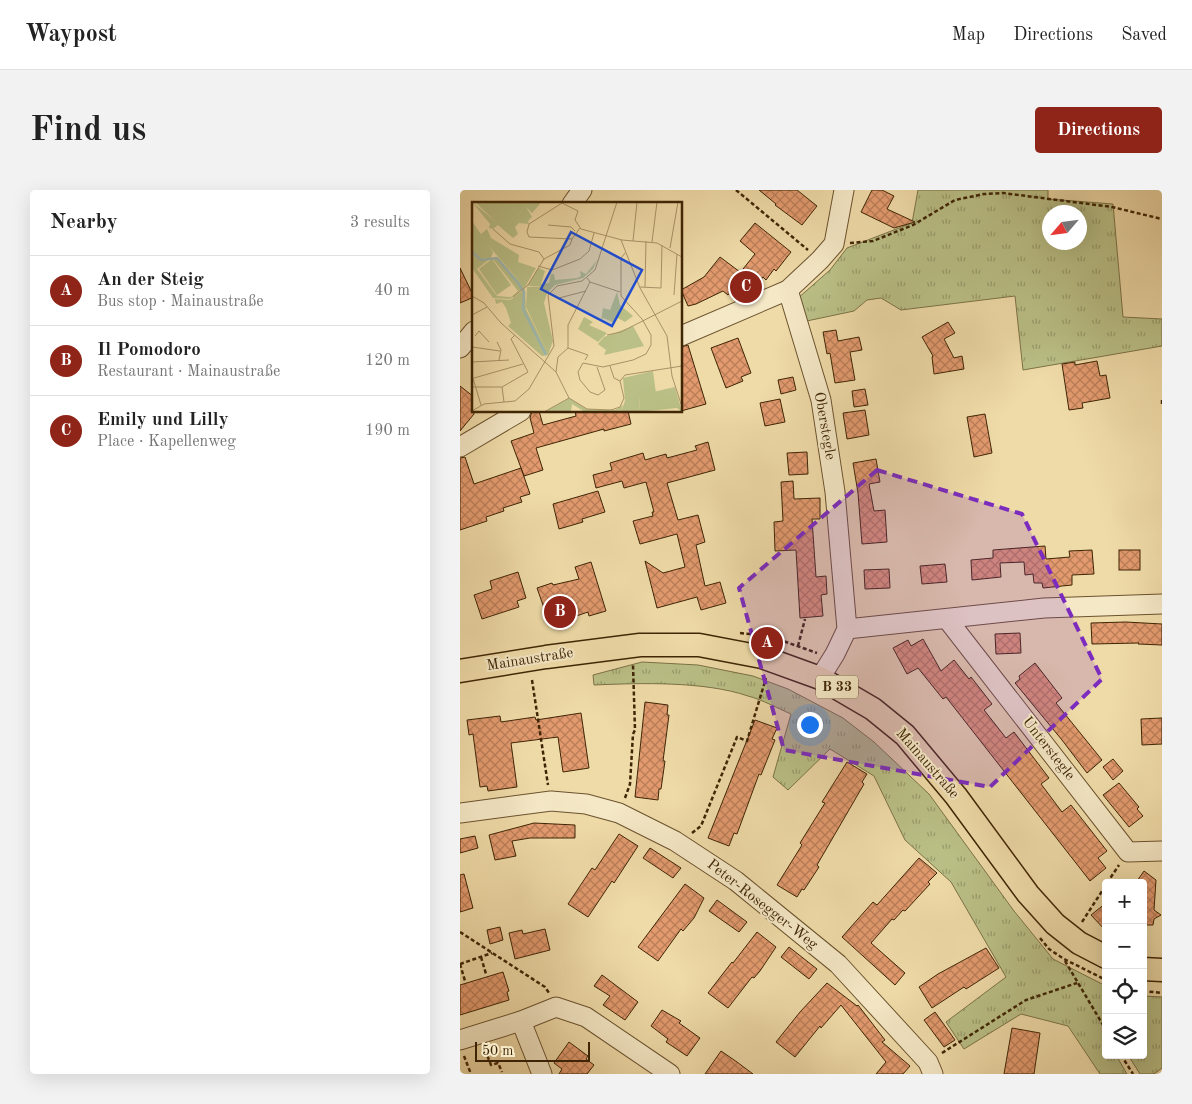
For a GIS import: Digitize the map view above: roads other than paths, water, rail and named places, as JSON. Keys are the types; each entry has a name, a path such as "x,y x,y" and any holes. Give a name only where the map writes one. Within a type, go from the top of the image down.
{"main road":[{"name":"Mainaustraße","path":"460,671 551,656 640,645 699,645 762,657 820,678 873,709 904,735 956,796 1028,894 1055,924 1079,943 1102,955"},
{"path":"1147,969 1162,970"}],"street":[{"path":"573,202 582,190"},
{"path":"682,336 788,290 834,244 844,190"},
{"name":"Oberstegle","path":"788,290 821,400 835,492 847,629"},
{"path":"460,348 472,333"},
{"path":"460,447 519,412"},
{"path":"820,678 847,629 1044,608 1162,604"},
{"name":"Unterstegle","path":"947,619 1128,852 1162,851"},
{"name":"Peter-Rosegger-Weg","path":"460,813 551,801 586,804 619,814 675,841 736,881 838,964 930,1068"},
{"path":"461,1047 556,1007 586,1017 670,1074"},
{"path":"520,1021 542,1074"}],"place":[{"name":"Emily und Lilly","path":"746,287"},
{"name":"Il Pomodoro","path":"560,612"},
{"name":"An der Steig","path":"767,643"}]}
